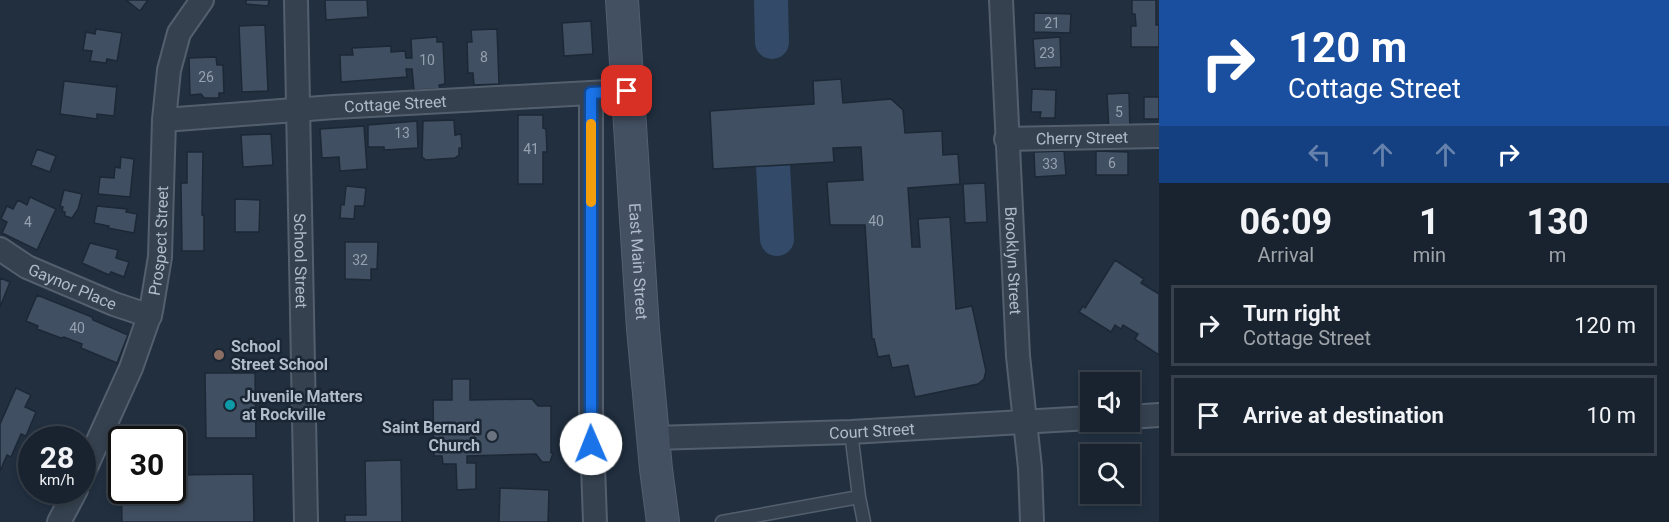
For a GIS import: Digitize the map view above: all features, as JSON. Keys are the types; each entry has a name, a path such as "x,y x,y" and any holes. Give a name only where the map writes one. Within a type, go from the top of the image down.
{"main road":[{"name":"East Main Street","path":"622,0 639,269 653,438 663,522"}],"street":[{"name":"Prospect Street","path":"96,445 131,368 156,293 160,257 169,70 176,41 185,21 202,0"},
{"name":"School Street","path":"296,0 306,522"},
{"name":"Brooklyn Street","path":"1001,0 1018,356 1032,522"},
{"name":"Cottage Street","path":"165,120 627,91"},
{"path":"591,93 591,408 595,522"},
{"name":"Cherry Street","path":"1006,139 1159,136"},
{"name":"Gaynor Place","path":"0,249 27,267 114,304 150,316"},
{"path":"1140,416 1159,415"},
{"name":"Court Street","path":"653,438 851,432 1080,418"},
{"path":"59,522 69,504"}],"lane":[{"path":"851,432 864,522"},
{"path":"722,522 859,496"}],"building":[{"path":"126,0 148,0 140,11"},
{"path":"246,0 269,0 268,6 246,4"},
{"path":"325,0 367,0 368,17 326,20"},
{"path":"1132,0 1156,0 1159,47 1131,47 1131,26 1136,26 1135,14 1132,14"},
{"path":"1034,13 1071,14 1070,33 1034,32"},
{"path":"591,21 593,54 564,56 562,23"},
{"path":"265,25 268,91 242,92 239,26"},
{"path":"96,29 122,33 117,61 107,59 106,63 90,61 92,51 83,50 86,32 95,34"},
{"path":"497,29 499,84 474,85 473,73 468,73 467,42 472,42 471,30"},
{"path":"437,37 437,42 443,42 445,84 439,85 440,89 414,90 412,69 406,69 407,77 341,82 340,55 353,55 352,48 391,46 391,52 405,51 406,58 412,58 411,39"},
{"path":"1060,37 1061,67 1035,68 1033,39"},
{"path":"216,57 217,65 223,65 224,93 219,93 219,98 204,98 201,94 190,95 189,58"},
{"path":"841,79 843,103 891,99 903,110 905,133 942,131 943,155 958,154 960,184 908,188 912,247 920,247 918,219 950,217 956,309 972,306 986,371 984,379 978,384 915,397 908,365 892,368 889,355 878,357 874,339 872,339 865,225 830,225 827,182 863,180 861,147 833,148 834,162 713,169 710,111 814,104 813,81"},
{"path":"64,81 115,87 117,85 114,116 97,114 97,119 60,114"},
{"path":"1032,89 1056,90 1055,118 1040,118 1041,112 1031,112"},
{"path":"1129,93 1130,131 1109,132 1107,94"},
{"path":"1144,97 1159,97 1159,119 1144,119"},
{"path":"518,115 543,115 547,152 543,152 543,184 518,184"},
{"path":"454,120 455,135 461,134 462,148 459,148 459,155 455,158 426,160 422,157 423,121"},
{"path":"417,121 418,148 384,150 384,147 368,147 368,125"},
{"path":"364,126 367,169 340,171 339,157 322,158 320,129"},
{"path":"271,134 273,165 243,167 241,135"},
{"path":"37,149 56,156 50,172 31,165"},
{"path":"1064,151 1066,175 1035,177 1034,152"},
{"path":"1096,151 1128,152 1128,175 1096,175"},
{"path":"187,152 203,152 204,251 182,251 181,183 187,183"},
{"path":"121,157 134,159 130,197 98,194 100,177 114,178 115,167 120,168"},
{"path":"985,183 987,222 965,223 963,184"},
{"path":"346,186 366,188 364,206 355,206 354,219 340,218"},
{"path":"64,190 82,194 78,209 72,218 65,216 65,212 62,211 63,207 60,206"},
{"path":"30,197 56,209 37,250 2,233 7,222 1,219 7,206 13,209 18,200 27,205"},
{"path":"235,199 260,200 259,232 235,232"},
{"path":"97,206 127,209 126,212 137,214 134,233 94,223"},
{"path":"345,242 378,242 377,269 371,269 371,280 345,279"},
{"path":"90,243 118,250 116,258 129,262 124,277 111,272 109,275 82,263"},
{"path":"1115,260 1144,279 1141,283 1159,294 1159,355 1135,339 1138,334 1123,325 1121,329 1115,325 1111,332 1079,312 1083,306 1085,308"},
{"path":"0,278 10,282 0,307"},
{"path":"37,295 92,317 93,320 128,335 117,363 81,348 82,344 37,329 38,326 26,321"},
{"name":"Juvenile Matters at Rockville","path":"205,373 255,373 256,438 206,438"},
{"name":"Saint Bernard Church","path":"452,379 470,379 470,400 532,399 538,406 551,406 551,453 553,453 550,462 542,462 536,454 467,456 467,463 476,463 476,489 457,490 456,464 443,464 442,456 434,456 433,400 452,400"},
{"path":"16,388 31,395 25,407 36,412 30,426 18,426 18,441 11,457 7,455 0,471 0,424"},
{"path":"401,460 402,522 345,522 345,515 366,515 365,461"},
{"path":"253,474 254,522 122,522 122,504 186,504 186,475"},
{"path":"500,488 549,490 548,522 499,522"}],"waterway":[{"path":"771,0 772,42"},
{"path":"773,166 777,239"}],"slow traffic":[{"path":"591,124 591,202"}],"place":[{"name":"School Street School","path":"219,355"},
{"name":"Juvenile Matters at Rockville","path":"230,405"},
{"name":"Saint Bernard Church","path":"492,436"}],"route":[{"path":"591,444 591,93 627,91"}]}
